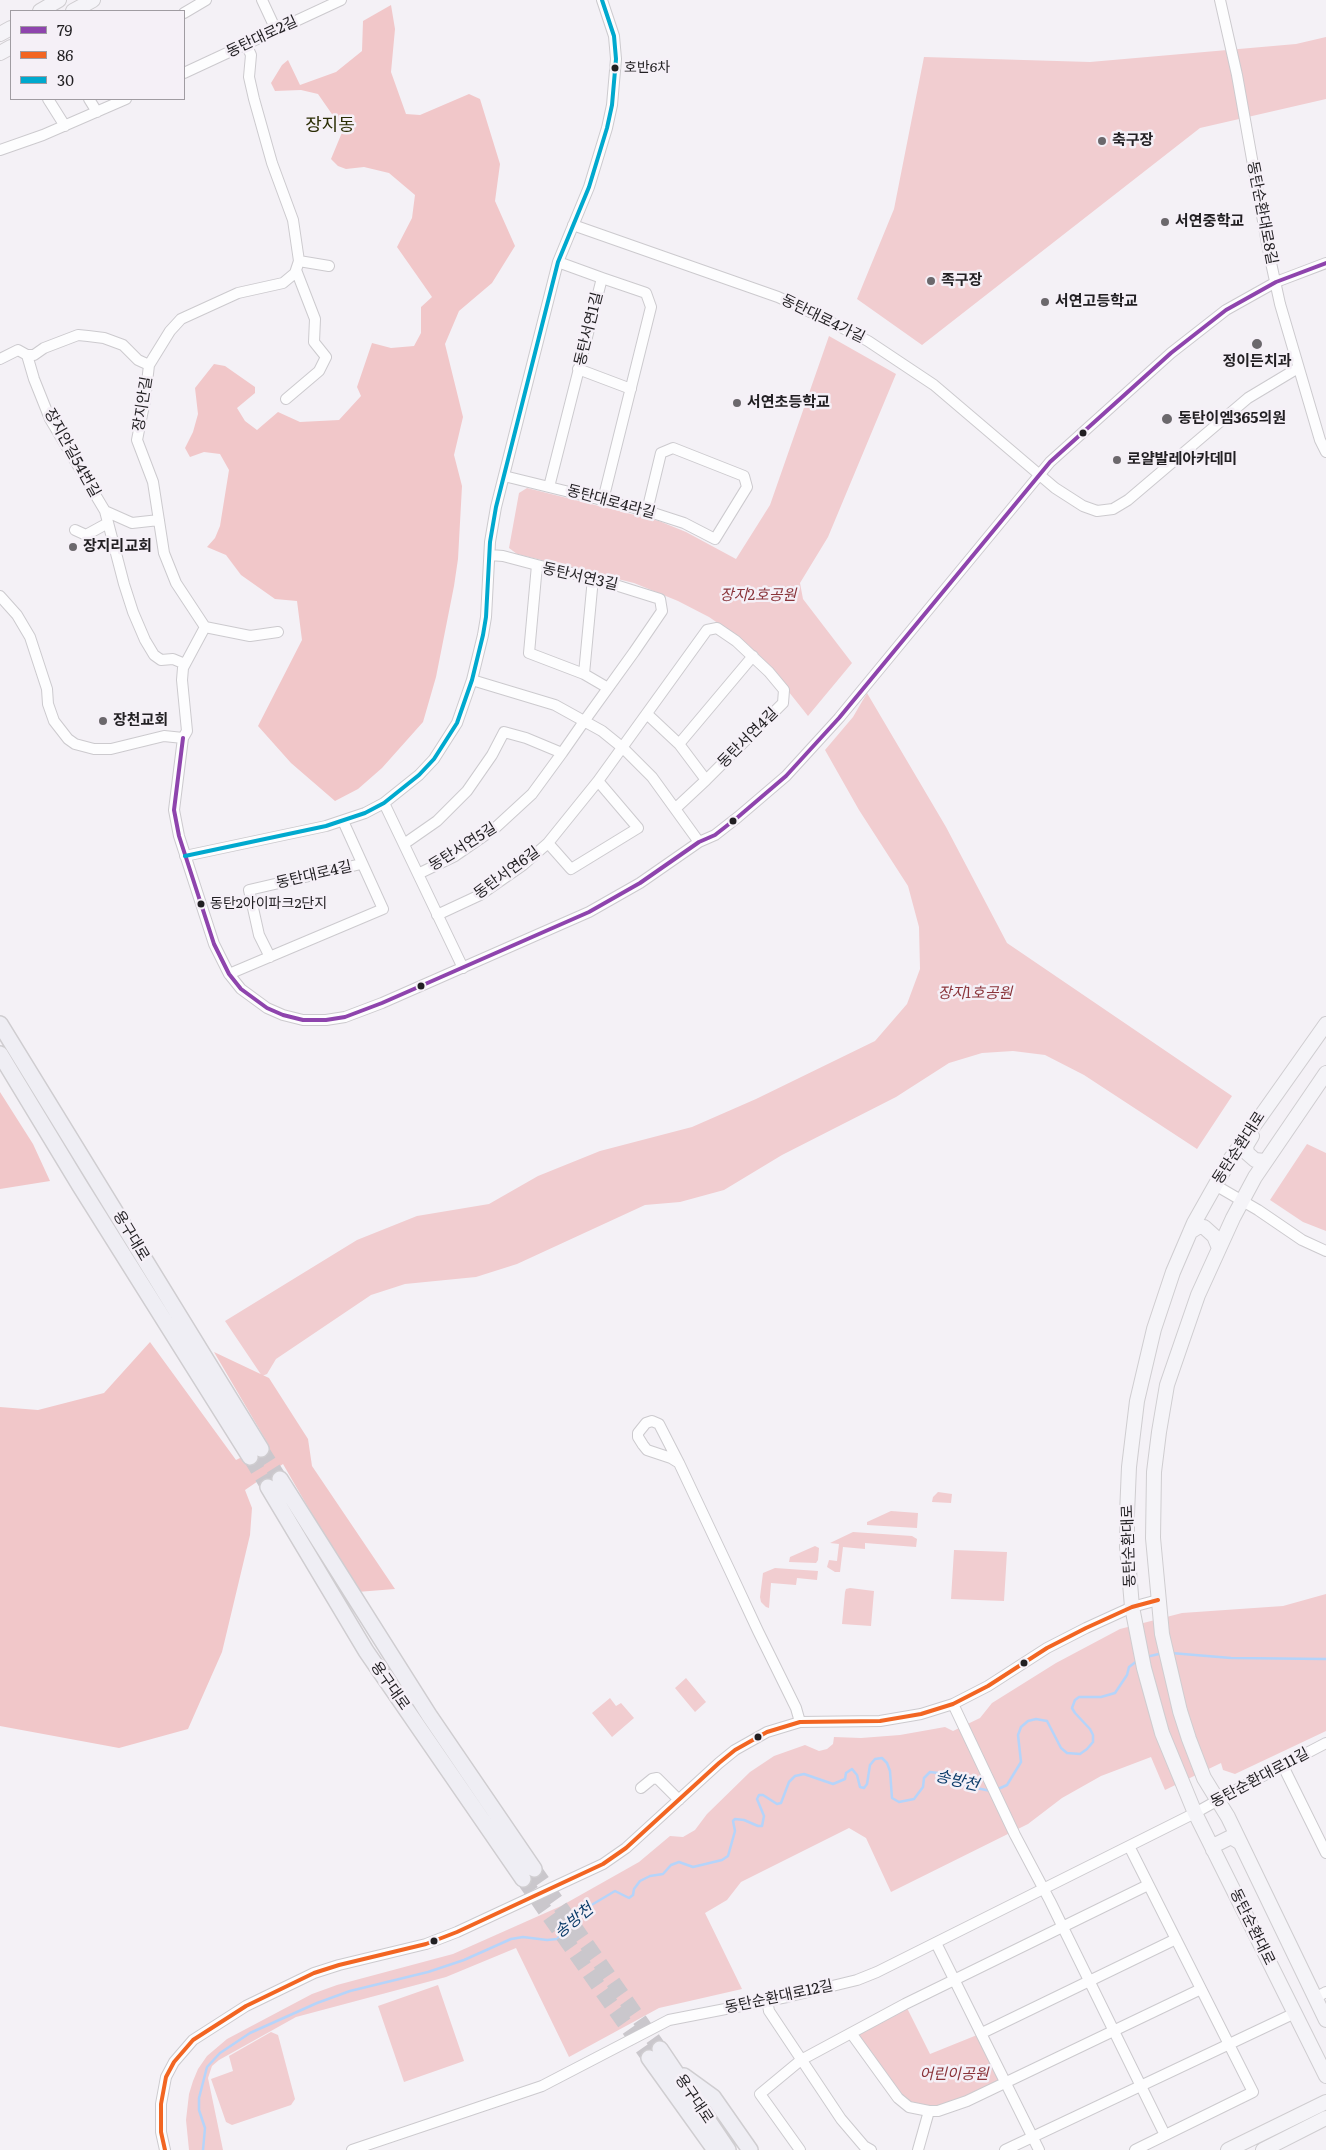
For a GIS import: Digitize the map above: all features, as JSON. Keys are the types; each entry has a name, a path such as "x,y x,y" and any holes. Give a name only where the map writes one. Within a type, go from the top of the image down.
{"highway":[{"name":"용구대로","path":"0,1024 92,1172 255,1453 80,1186 0,1054"},
{"name":"용구대로","path":"274,1483 429,1715 529,1874"},
{"name":"용구대로","path":"655,2054 714,2150"},
{"name":"용구대로","path":"667,2072 728,2150"},
{"path":"667,2072 677,2111 703,2150"},
{"path":"667,2072 713,2097 750,2150"}],"main road":[{"path":"42,10 59,0"},
{"path":"75,10 93,0"},
{"name":"동탄순환대로","path":"1326,1024 1264,1110 1215,1185 1190,1232 1173,1272 1154,1329 1135,1418 1129,1467 1127,1514 1132,1607 1151,1696 1162,1733 1195,1813 1326,2076"},
{"name":"동탄순환대로","path":"1326,1073 1265,1161 1242,1200 1198,1295 1167,1386 1154,1472 1153,1521 1162,1634 1180,1711 1204,1778 1218,1800 1320,1995 1326,2020"},
{"path":"1264,1110 1246,1146 1247,1153 1250,1156 1265,1161"},
{"path":"1190,1232 1204,1227 1214,1236 1219,1248"},
{"path":"1213,1850 1215,1845 1231,1837 1239,1842"},
{"path":"1312,2048 1326,2050"},
{"path":"1228,2150 1326,2102"},
{"path":"1262,2150 1326,2118"}],"street":[{"path":"185,12 206,0"},
{"path":"262,0 276,30"},
{"name":"동탄대로2길","path":"185,73 341,0"},
{"path":"185,856 343,822 384,803 419,775 445,743 457,723 472,680 486,617 490,555 496,507 558,262 589,187 600,155 612,105 616,72 614,44 602,0"},
{"name":"동탄순환대로8길","path":"1220,0 1276,282 1298,368 1320,440 1326,452"},
{"path":"246,44 251,55 249,77 254,99 272,163 293,220 298,266 315,319 314,342 326,357 319,371 286,399"},
{"path":"49,100 64,126"},
{"path":"90,100 97,112"},
{"path":"0,150 64,126 124,100"},
{"name":"동탄대로4가길","path":"573,225 778,297 868,341 934,385 1039,474 1083,506 1097,511 1113,509 1142,490 1248,398 1298,368"},
{"path":"558,262 602,278"},
{"path":"278,632 250,636 205,627 185,664 182,680 187,731 183,738 174,810 185,856 214,944 229,974 247,994 267,1008 283,1015 303,1020 326,1020 360,1012 589,912 640,883 699,842 715,835 786,776 812,748 839,718 1039,474 1110,406 1226,310 1276,282 1326,263"},
{"path":"298,266 330,266"},
{"name":"장지안길","path":"205,627 176,583 164,553 153,482 137,440 149,366 170,331 181,319 238,293 283,283 296,273 298,266"},
{"name":"동탄서연1길","path":"549,486 602,278 646,293 651,307 603,500"},
{"path":"0,359 18,350 27,355 34,355 44,348 78,335 104,338 123,345 138,360 149,366"},
{"name":"장지안길54번길","path":"27,355 50,420 105,511 127,594 146,640 154,655 162,660 173,659 185,664"},
{"path":"578,370 630,390"},
{"name":"동탄대로4라길","path":"504,476 648,510 684,523 715,538 747,487 744,476 672,448 662,453 648,510"},
{"path":"105,511 132,523 159,520"},
{"path":"75,530 86,535 108,523"},
{"path":"490,555 503,556 537,565"},
{"name":"동탄서연3길","path":"585,720 608,688 662,611 660,599 593,578 537,565 528,653 584,674 608,688"},
{"path":"584,674 593,578"},
{"path":"0,596 17,615 30,637 47,689 48,704 54,722 68,739 75,744 94,749 111,749 164,736 183,738"},
{"name":"동탄서연4길","path":"598,781 707,630 717,628 753,656 784,690 783,703 706,780 679,744 647,714"},
{"path":"679,744 753,656"},
{"path":"472,680 540,699 585,720 623,748 652,777 699,842"},
{"name":"동탄서연5길","path":"418,874 455,856 494,829 532,794 585,720"},
{"path":"404,844 437,821 467,791 480,774 504,732 526,738 562,753"},
{"path":"676,808 706,780"},
{"name":"동탄서연6길","path":"437,915 480,895 523,865 548,843 566,823 598,781 638,828 571,869 548,843"},
{"path":"384,803 463,968"},
{"name":"동탄대로4길","path":"229,974 382,909 343,822"},
{"name":"동탄대로4길","path":"270,957 259,935 249,890 361,864"},
{"path":"1215,1185 1242,1200 1302,1240 1326,1251"},
{"path":"679,1463 671,1458 646,1450 638,1437 638,1433 646,1423 652,1420 659,1424 679,1463 796,1708 800,1722"},
{"path":"165,2150 160,2118 166,2077 183,2050 203,2032 246,2006 292,1982 339,1965 442,1938 603,1864 626,1848 735,1750 767,1732 800,1722 880,1721 921,1714 953,1704 988,1686 1067,1637 1132,1607 1158,1600"},
{"path":"953,1704 1165,2135"},
{"name":"동탄순환대로11길","path":"1195,1813 1326,1744"},
{"path":"1283,1766 1326,1853"},
{"path":"642,1788 652,1779 657,1778 679,1800"},
{"name":"동탄순환대로12길","path":"352,2150 542,2086 669,2020 857,1980 936,1943 1195,1813"},
{"path":"1129,1846 1253,2092 1135,2150"},
{"path":"800,2150 760,2094 801,2060 955,1979 1148,1885"},
{"path":"982,2033 1176,1939"},
{"path":"936,1943 1039,2150"},
{"path":"851,2033 898,2098 910,2108 929,2111 947,2109 1201,1989"},
{"path":"766,2000 768,2011 842,2119 864,2146 871,2150"},
{"path":"1005,2150 1295,2014"},
{"path":"918,2150 929,2111"}],"green space":[{"path":"1326,37 1326,99 1200,128 922,345 857,299 894,209 924,57 1090,62 1296,44"},
{"name":"장지2호공원","path":"829,336 896,374 828,537 800,583 803,599 852,663 808,716 761,657 741,639 709,617 678,601 634,583 517,554 509,548 519,493 527,488 659,521 686,532 736,559 770,505"},
{"name":"장지1호공원","path":"867,693 946,827 1007,943 1232,1096 1197,1149 1084,1075 1045,1055 1013,1051 982,1053 949,1063 896,1097 782,1155 724,1190 680,1202 645,1205 517,1264 476,1277 405,1284 371,1295 276,1359 267,1374 262,1376 225,1321 357,1240 417,1216 489,1204 538,1176 600,1151 692,1127 756,1099 875,1041 907,1004 920,969 919,927 908,886 859,810 825,750 853,717"},
{"path":"1307,1144 1326,1153 1326,1231 1303,1222 1270,1200"},
{"path":"938,1492 952,1494 951,1503 932,1502 933,1497"},
{"path":"891,1511 918,1513 917,1528 867,1525 867,1522"},
{"path":"853,1532 912,1536 917,1539 916,1547 865,1543 865,1549 843,1547 840,1572 835,1572 827,1567 829,1560 837,1561 839,1544 830,1543"},
{"path":"815,1546 819,1548 816,1563 789,1562 790,1557"},
{"path":"954,1550 1007,1552 1004,1601 951,1599"},
{"path":"775,1568 818,1571 817,1580 797,1578 796,1585 771,1583 769,1608 761,1602 760,1597 763,1573"},
{"path":"846,1589 874,1591 871,1626 842,1624 845,1592"},
{"path":"1326,1594 1326,1731 1235,1774 1223,1770 1221,1763 1165,1790 1151,1757 1101,1776 1062,1798 1028,1824 891,1892 866,1838 849,1828 741,1882 727,1900 705,1913 742,1989 659,2008 569,2057 516,1948 446,1977 296,2017 219,2060 212,2066 208,2078 223,2150 189,2150 186,2120 189,2094 193,2081 198,2069 207,2056 227,2039 312,1994 337,1985 453,1954 561,1906 639,1862 670,1836 683,1837 695,1830 707,1814 750,1772 774,1756 805,1745 819,1751 827,1749 833,1744 834,1737 861,1738 900,1735 945,1727 953,1731 980,1718 992,1703 1056,1663 1120,1629 1182,1613 1283,1606"},
{"path":"686,1678 706,1702 695,1712 675,1688"},
{"path":"610,1698 616,1706 621,1703 634,1718 612,1737 592,1713"},
{"path":"438,1985 464,2061 404,2082 378,2006"},
{"name":"어린이공원","path":"905,2004 930,2054 982,2033 1006,2082 947,2109 909,2107 851,2033"},
{"path":"271,2032 278,2035 295,2099 291,2105 232,2125 226,2122 211,2079 233,2071 229,2056"}],"shaded area":[{"path":"391,5 395,29 391,72 406,114 420,115 469,94 480,99 500,164 495,201 515,246 492,283 459,311 445,344 463,417 454,455 462,486 458,559 436,677 423,722 382,768 358,789 335,801 291,763 258,726 302,640 297,601 275,599 241,575 226,555 207,547 215,538 220,526 229,470 220,454 204,452 190,457 185,448 193,432 198,414 195,388 214,364 225,366 255,387 255,393 237,408 245,421 257,430 278,412 300,422 339,420 361,396 357,387 372,343 391,348 414,346 421,333 421,307 432,297 397,247 412,218 415,195 389,173 364,167 346,169 338,166 331,159 343,130 318,94 301,90 275,91 271,83 282,65 288,60 300,85 336,72 362,51 363,21"},
{"path":"0,1092 33,1144 50,1181 0,1189"},
{"path":"150,1342 236,1460 268,1444 214,1352 269,1378 308,1439 312,1466 395,1589 357,1592 283,1464 245,1490 252,1508 250,1535 222,1652 188,1729 119,1748 0,1726 0,1407 38,1410 104,1393"}],"waterway":[{"name":"송방천","path":"1146,1657 1163,1653"},
{"name":"송방천","path":"1171,1653 1231,1658 1326,1659"},
{"name":"송방천","path":"996,1790 1007,1785 1021,1762 1018,1735 1021,1727 1028,1721 1036,1719 1047,1721 1061,1748 1067,1753 1080,1754 1087,1749 1093,1742 1093,1735 1072,1708 1075,1700 1079,1697 1101,1697 1115,1693 1127,1675 1129,1667 1137,1661"},
{"name":"송방천","path":"203,2150 205,2128 199,2110 199,2098 207,2067 220,2053 250,2033 317,2003 350,1991 428,1972 464,1960 511,1939 523,1937 547,1940 557,1939 570,1927 578,1913 615,1891 629,1898 633,1895 634,1889 640,1881 650,1876 663,1874 671,1865 679,1862 693,1867 722,1860 728,1856 735,1831 733,1821 735,1819 744,1820 762,1826 764,1816 757,1799 759,1795 763,1795 777,1804 781,1803 789,1782 795,1776 804,1774 833,1784 845,1779 846,1773 852,1769 857,1775 860,1787 864,1788 867,1784 870,1765 875,1759 882,1758 887,1763 890,1771 892,1798 899,1802 914,1799 923,1787 924,1778 930,1772 938,1773 966,1786 991,1791"}],"tunnel":[{"path":"261,1449 280,1479"},
{"path":"250,1457 268,1487"},
{"path":"534,1869 660,2049"},
{"path":"523,1879 649,2058"}],"transit line":[{"name":"30","path":"185,856 326,826 365,813 384,803 419,775 434,759 457,723 472,680 483,635 486,617 490,542 496,507 558,262 589,187 612,105 616,59 614,36 602,0"},
{"name":"79","path":"183,738 174,810 179,836 214,944 229,974 241,989 267,1008 283,1015 303,1020 326,1020 345,1017 382,1003 589,912 640,883 699,842 715,835 738,817 786,776 839,718 1050,462 1171,353 1226,310 1276,282 1326,263"},
{"name":"86","path":"165,2150 161,2132 161,2104 166,2077 174,2062 193,2040 246,2006 314,1973 426,1944 457,1932 603,1864 626,1848 735,1750 767,1732 800,1722 880,1721 921,1714 953,1704 988,1686 1047,1648 1086,1628 1132,1607 1158,1600"}],"place":[{"name":"호반6차","path":"615,68"},
{"name":"축구장","path":"1102,141"},
{"name":"서연중학교","path":"1165,222"},
{"name":"족구장","path":"931,281"},
{"name":"서연고등학교","path":"1045,302"},
{"name":"정이든치과","path":"1257,344"},
{"name":"서연초등학교","path":"737,403"},
{"name":"동탄이엠365의원","path":"1167,419"},
{"name":"로얄발레아카데미","path":"1117,460"},
{"name":"장지리교회","path":"73,547"},
{"name":"장천교회","path":"103,721"},
{"name":"동탄2아이파크2단지","path":"201,904"}],"district":[{"name":"장지동","path":"330,126"}]}
